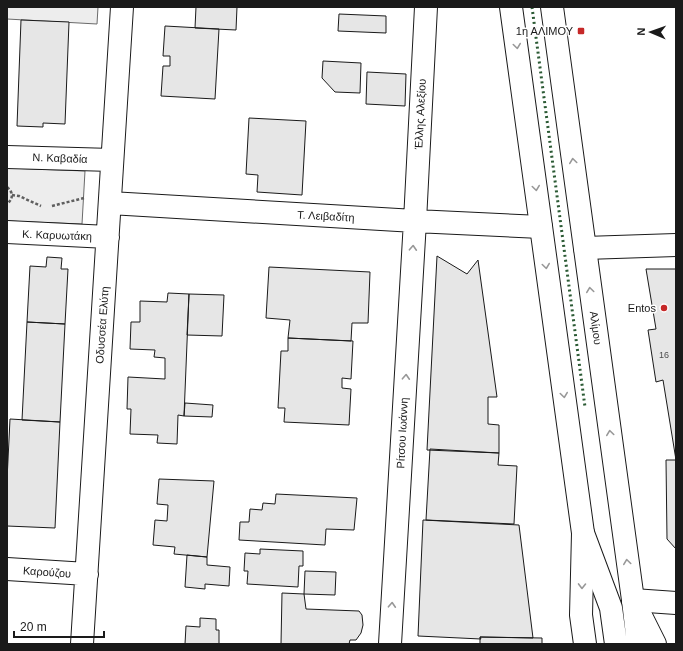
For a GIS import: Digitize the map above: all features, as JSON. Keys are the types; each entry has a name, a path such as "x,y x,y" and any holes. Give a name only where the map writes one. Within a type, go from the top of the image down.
{"main road":[{"name":"Οδυσσέα Ελύτη","path":"82,644 122,7"},
{"name":"Έλλης Αλεξίου","path":"415,221 426,7"},
{"path":"511,7 583,533 582,615 585,644"},
{"name":"Αλίμου","path":"552,7 633,600 655,644"},
{"name":"Ν. Καβαδία","path":"7,157 112,160"},
{"name":"Τ. Λειβαδίτη","path":"110,200 415,221 541,227"},
{"name":"Ρίτσου Ιωάννη","path":"390,644 415,221"},
{"name":"Κ. Καρυωτάκη","path":"7,232 108,237"},
{"path":"585,248 676,245"},
{"path":"583,533 611,608 616,644"},
{"name":"Καρούζου","path":"7,569 86,574"},
{"path":"638,644 633,600 676,603"}],"path":[{"path":"7,187 12,192 12,199 7,204"},
{"path":"12,196 19,196 43,206"},
{"path":"51,207 72,200 90,197 110,200"}],"shaded area":[{"path":"7,7 98,7 97,24 7,19"},
{"path":"7,168 85,171 82,224 7,221"}],"building":[{"path":"196,7 237,7 236,30 195,28"},
{"path":"339,14 386,16 386,33 338,31"},
{"path":"21,20 69,22 65,124 43,123 43,127 17,126"},
{"path":"165,26 219,29 215,99 161,96 163,66 170,66 170,56 163,56"},
{"path":"323,61 361,63 360,93 335,92 322,78"},
{"path":"367,72 406,74 405,106 366,104"},
{"path":"249,118 306,121 302,195 257,192 258,175 246,174"},
{"path":"437,256 467,274 478,260 497,397 488,397 488,424 499,425 499,453 427,450"},
{"path":"47,257 62,258 61,269 68,269 65,324 27,322 30,266 46,267"},
{"path":"269,267 370,272 368,323 352,323 351,341 288,338 290,320 266,318"},
{"path":"646,269 676,269 676,460 663,380 656,382 648,330 656,329"},
{"path":"168,293 189,294 184,416 178,415 177,444 157,443 158,435 130,434 131,409 127,409 128,377 165,379 165,358 154,357 155,350 130,349 131,322 140,322 140,301 167,302"},
{"path":"189,294 224,295 222,336 187,335"},
{"path":"27,322 65,324 60,422 22,420"},
{"path":"288,338 353,341 351,379 342,378 342,388 351,389 349,425 284,422 285,408 278,408 281,351 288,351"},
{"path":"185,403 213,405 212,417 184,416"},
{"path":"10,419 60,422 55,528 7,526 7,480"},
{"path":"430,449 499,453 498,465 517,466 514,524 426,520"},
{"path":"666,460 676,460 676,549 667,539"},
{"path":"159,479 214,481 207,557 174,554 175,547 153,545 155,520 167,521 168,505 157,504"},
{"path":"276,494 357,498 354,530 326,529 325,545 239,540 240,522 249,522 250,509 262,510 263,503 275,504"},
{"path":"423,520 519,525 533,638 480,637 481,639 418,636"},
{"path":"260,549 303,551 303,566 299,566 298,587 247,584 248,571 244,571 245,553 260,554"},
{"path":"187,555 207,557 207,565 230,567 229,586 205,584 205,589 185,587"},
{"path":"305,571 336,572 335,595 304,594"},
{"path":"282,593 304,594 306,609 359,611 362,615 363,625 361,633 356,640 350,640 349,644 281,644"},
{"path":"200,618 216,619 216,630 219,630 219,644 185,644 186,626 200,627"},
{"path":"480,637 542,638 542,644 480,644"}],"hedge":[{"path":"532,7 585,407"}],"place":[{"name":"1η ΑΛΙΜΟΥ","path":"581,31"},
{"name":"Entos","path":"664,308"}]}
